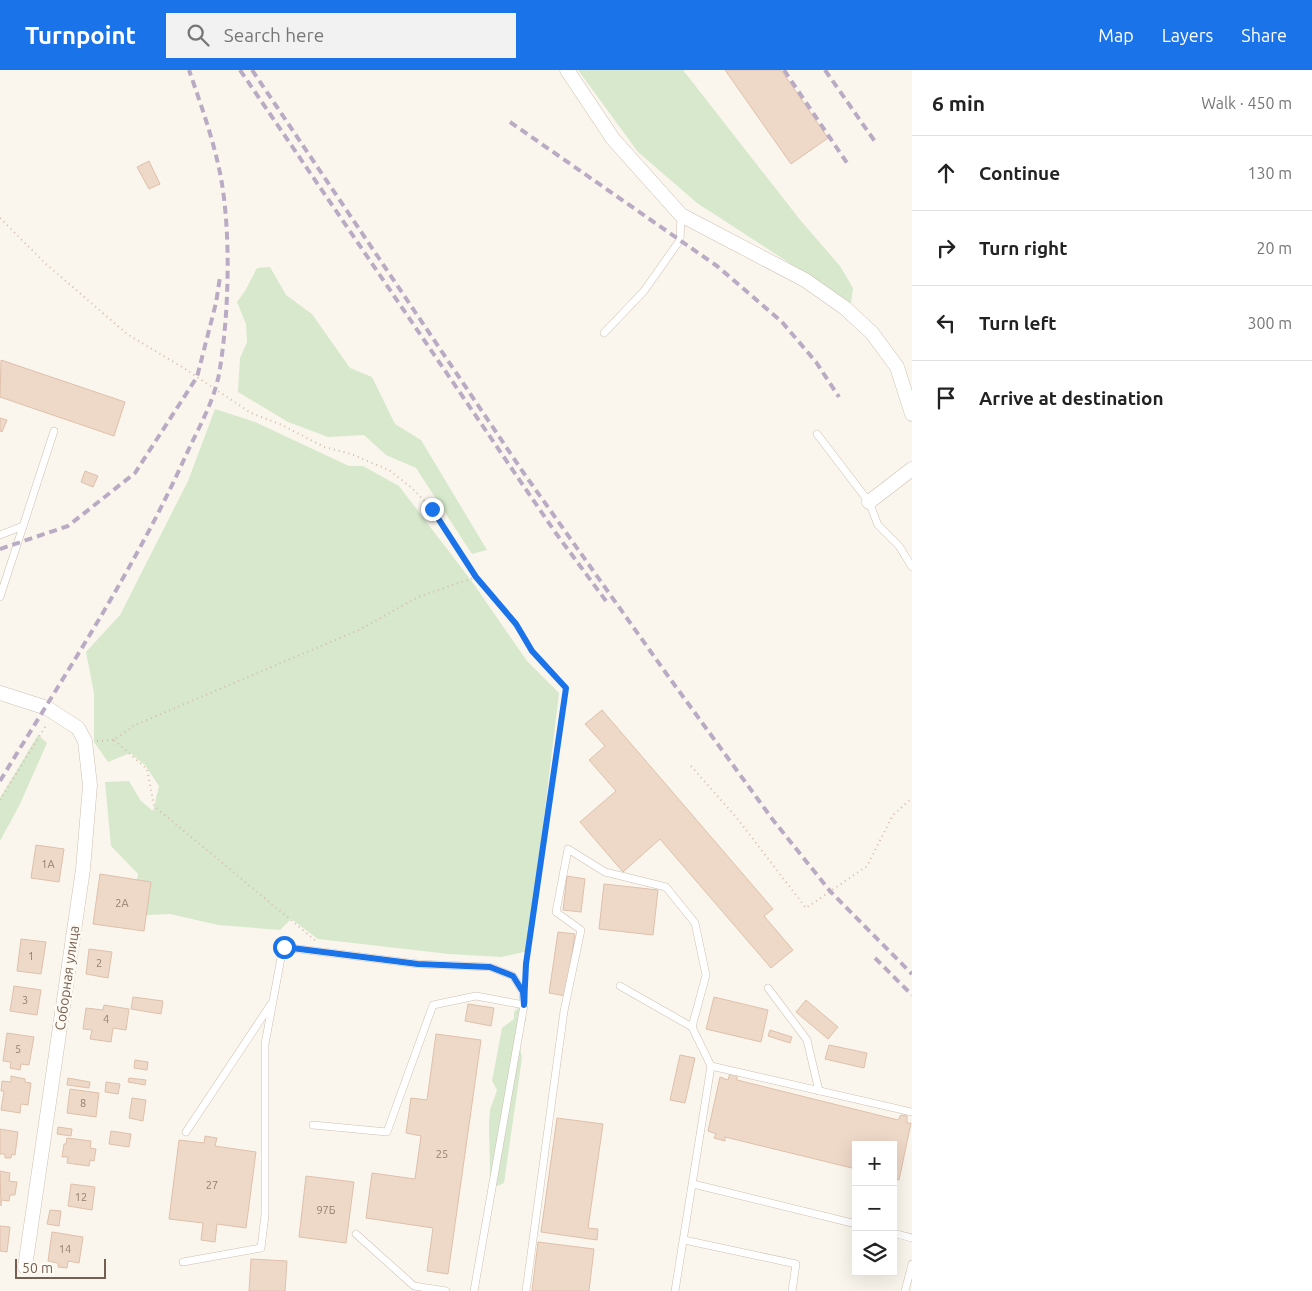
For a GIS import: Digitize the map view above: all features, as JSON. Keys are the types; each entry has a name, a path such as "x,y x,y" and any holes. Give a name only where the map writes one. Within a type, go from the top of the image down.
{"street":[{"path":"567,70 613,139 681,214 797,276 845,308 872,333 897,367 912,414"},
{"path":"869,502 912,469"},
{"path":"0,692 51,710 78,728 85,741"},
{"name":"Соборная улица","path":"25,1266 83,869 90,785 85,741"}],"lane":[{"path":"604,333 644,291 680,240 681,214"},
{"path":"0,597 54,431"},
{"path":"817,434 869,502 878,525 899,546 912,566"},
{"path":"0,535 23,526"},
{"path":"526,1291 564,1011 582,930 556,912 568,849 605,872 666,887 695,923 706,975 692,1027"},
{"path":"182,1262 261,1248 265,1215 265,1044 284,947 418,964 490,967 513,976 523,992 524,1005 474,1291"},
{"path":"620,986 692,1027 711,1066 675,1291"},
{"path":"768,988 807,1040 819,1091"},
{"path":"313,1125 387,1132 433,1005 476,996 524,1005"},
{"path":"186,1132 274,999"},
{"path":"711,1066 912,1112"},
{"path":"693,1184 852,1223"},
{"path":"356,1234 414,1286 446,1291"},
{"path":"897,1234 912,1238"},
{"path":"684,1240 796,1264 792,1291"},
{"path":"905,1291 912,1264"}],"path":[{"path":"0,218 45,263 127,334 182,367 251,413 282,425 324,447 351,454 389,470 412,488 432,509 476,577 516,624 532,651 566,688 526,980"},
{"path":"85,741 114,740 135,725 360,629 418,597 476,577"},
{"path":"0,800 51,710"},
{"path":"114,740 148,769 154,806 332,954"},
{"path":"691,766 736,817 806,908 867,866 893,815 912,798"}],"green space":[{"path":"578,70 683,70 801,221 840,266 853,288 851,303 697,203 638,152"},
{"path":"270,267 286,295 312,314 350,368 372,377 395,424 421,440 487,550 472,554 416,468 386,455 364,435 328,437 288,422 238,392 240,358 247,342 246,324 237,302 257,268"},
{"path":"215,409 255,422 349,466 363,466 399,486 473,583 527,661 559,693 528,951 501,957 449,954 318,939 291,919 280,930 218,925 170,914 146,915 134,899 138,874 111,846 105,782 129,781 141,801 153,811 159,786 145,765 130,753 108,762 94,742 94,693 86,652 120,615 188,481"},
{"path":"38,735 47,743 20,804 0,841 0,798"},
{"path":"520,1006 526,1020 519,1041 522,1058 504,1183 497,1186 490,1175 490,1110 497,1090 492,1081 502,1028 514,1019 514,1012"}],"building":[{"path":"725,70 781,70 828,138 791,164"},
{"path":"149,161 160,184 149,189 137,167"},
{"path":"1,360 125,402 114,436 0,397"},
{"path":"0,418 7,420 2,432 0,431"},
{"path":"85,471 98,476 93,487 81,482"},
{"path":"602,710 773,909 764,916 793,950 771,968 660,839 623,872 580,822 616,791 589,760 605,746 585,724"},
{"path":"36,845 64,849 59,882 31,878"},
{"path":"100,874 151,882 144,931 93,924"},
{"path":"567,876 585,879 581,912 563,910"},
{"path":"604,884 658,890 653,935 599,929"},
{"path":"558,932 575,934 566,996 549,993"},
{"path":"21,939 46,942 41,974 17,971"},
{"path":"89,949 112,952 108,978 86,974"},
{"path":"14,986 41,990 37,1015 10,1011"},
{"path":"133,997 163,1001 161,1014 131,1009"},
{"path":"714,997 768,1010 761,1042 706,1029"},
{"path":"806,1000 838,1027 828,1039 796,1012"},
{"path":"468,1004 494,1008 491,1026 465,1021"},
{"path":"104,1005 129,1009 126,1030 113,1028 111,1042 90,1039 92,1030 83,1029 86,1008 103,1010"},
{"path":"770,1030 792,1037 790,1043 768,1036"},
{"path":"7,1033 34,1037 29,1065 21,1064 20,1070 10,1068 11,1062 3,1061"},
{"path":"436,1034 481,1040 448,1274 427,1271 433,1228 366,1218 372,1173 415,1179 421,1136 406,1133 411,1098 427,1100"},
{"path":"829,1045 867,1053 864,1068 825,1059"},
{"path":"680,1055 695,1058 685,1103 670,1100"},
{"path":"135,1060 148,1062 147,1070 134,1068"},
{"path":"730,1073 737,1074 737,1080 898,1120 901,1115 907,1116 907,1123 911,1123 899,1180 897,1179 897,1141 852,1141 852,1168 725,1137 725,1141 714,1138 716,1134 708,1131 720,1077 728,1080"},
{"path":"11,1076 25,1079 25,1082 31,1083 28,1105 21,1104 20,1113 1,1110 4,1091 1,1091 2,1081 11,1082"},
{"path":"68,1078 90,1082 89,1088 67,1085"},
{"path":"129,1078 146,1080 145,1085 128,1082"},
{"path":"106,1082 120,1084 118,1094 105,1092"},
{"path":"70,1089 99,1093 96,1117 67,1113"},
{"path":"132,1098 146,1100 143,1121 129,1118"},
{"path":"557,1118 603,1124 588,1228 598,1229 597,1240 541,1232"},
{"path":"58,1127 72,1129 71,1136 57,1134"},
{"path":"0,1129 18,1132 15,1155 12,1154 11,1158 5,1158 5,1154 0,1154"},
{"path":"111,1131 131,1134 129,1147 109,1144"},
{"path":"205,1136 217,1138 215,1146 256,1152 246,1228 217,1224 215,1242 201,1240 203,1223 169,1219 179,1140 204,1143"},
{"path":"67,1138 91,1141 90,1148 96,1149 94,1161 90,1160 89,1166 67,1163 68,1157 62,1157"},
{"path":"0,1171 10,1173 9,1181 17,1182 15,1195 10,1195 9,1201 1,1200 1,1206"},
{"path":"306,1176 354,1182 346,1243 299,1237"},
{"path":"71,1184 95,1187 92,1210 68,1206"},
{"path":"50,1210 61,1211 59,1226 47,1224"},
{"path":"0,1226 10,1227 7,1252 0,1251"},
{"path":"52,1232 83,1237 79,1263 68,1261 67,1268 58,1267 58,1263 48,1261"},
{"path":"538,1242 594,1249 589,1291 532,1291"},
{"path":"251,1259 287,1261 285,1291 249,1291"}],"railway":[{"path":"0,781 98,621 145,539 201,423 218,379 223,346 228,273 224,200 215,150 189,70"},
{"path":"240,70 555,532 606,601"},
{"path":"252,70 523,472 773,820 830,891 912,974"},
{"path":"784,70 847,163"},
{"path":"825,70 876,143"},
{"path":"510,122 717,266 782,322 816,362 839,397"},
{"path":"0,549 68,526 135,473 197,377 216,303 220,277"},
{"path":"875,958 912,995"}],"route":[{"path":"284,947 418,964 490,967 513,976 523,992 524,1005 526,964 545,844 566,688 532,651 516,624 476,577 432,509"}]}
